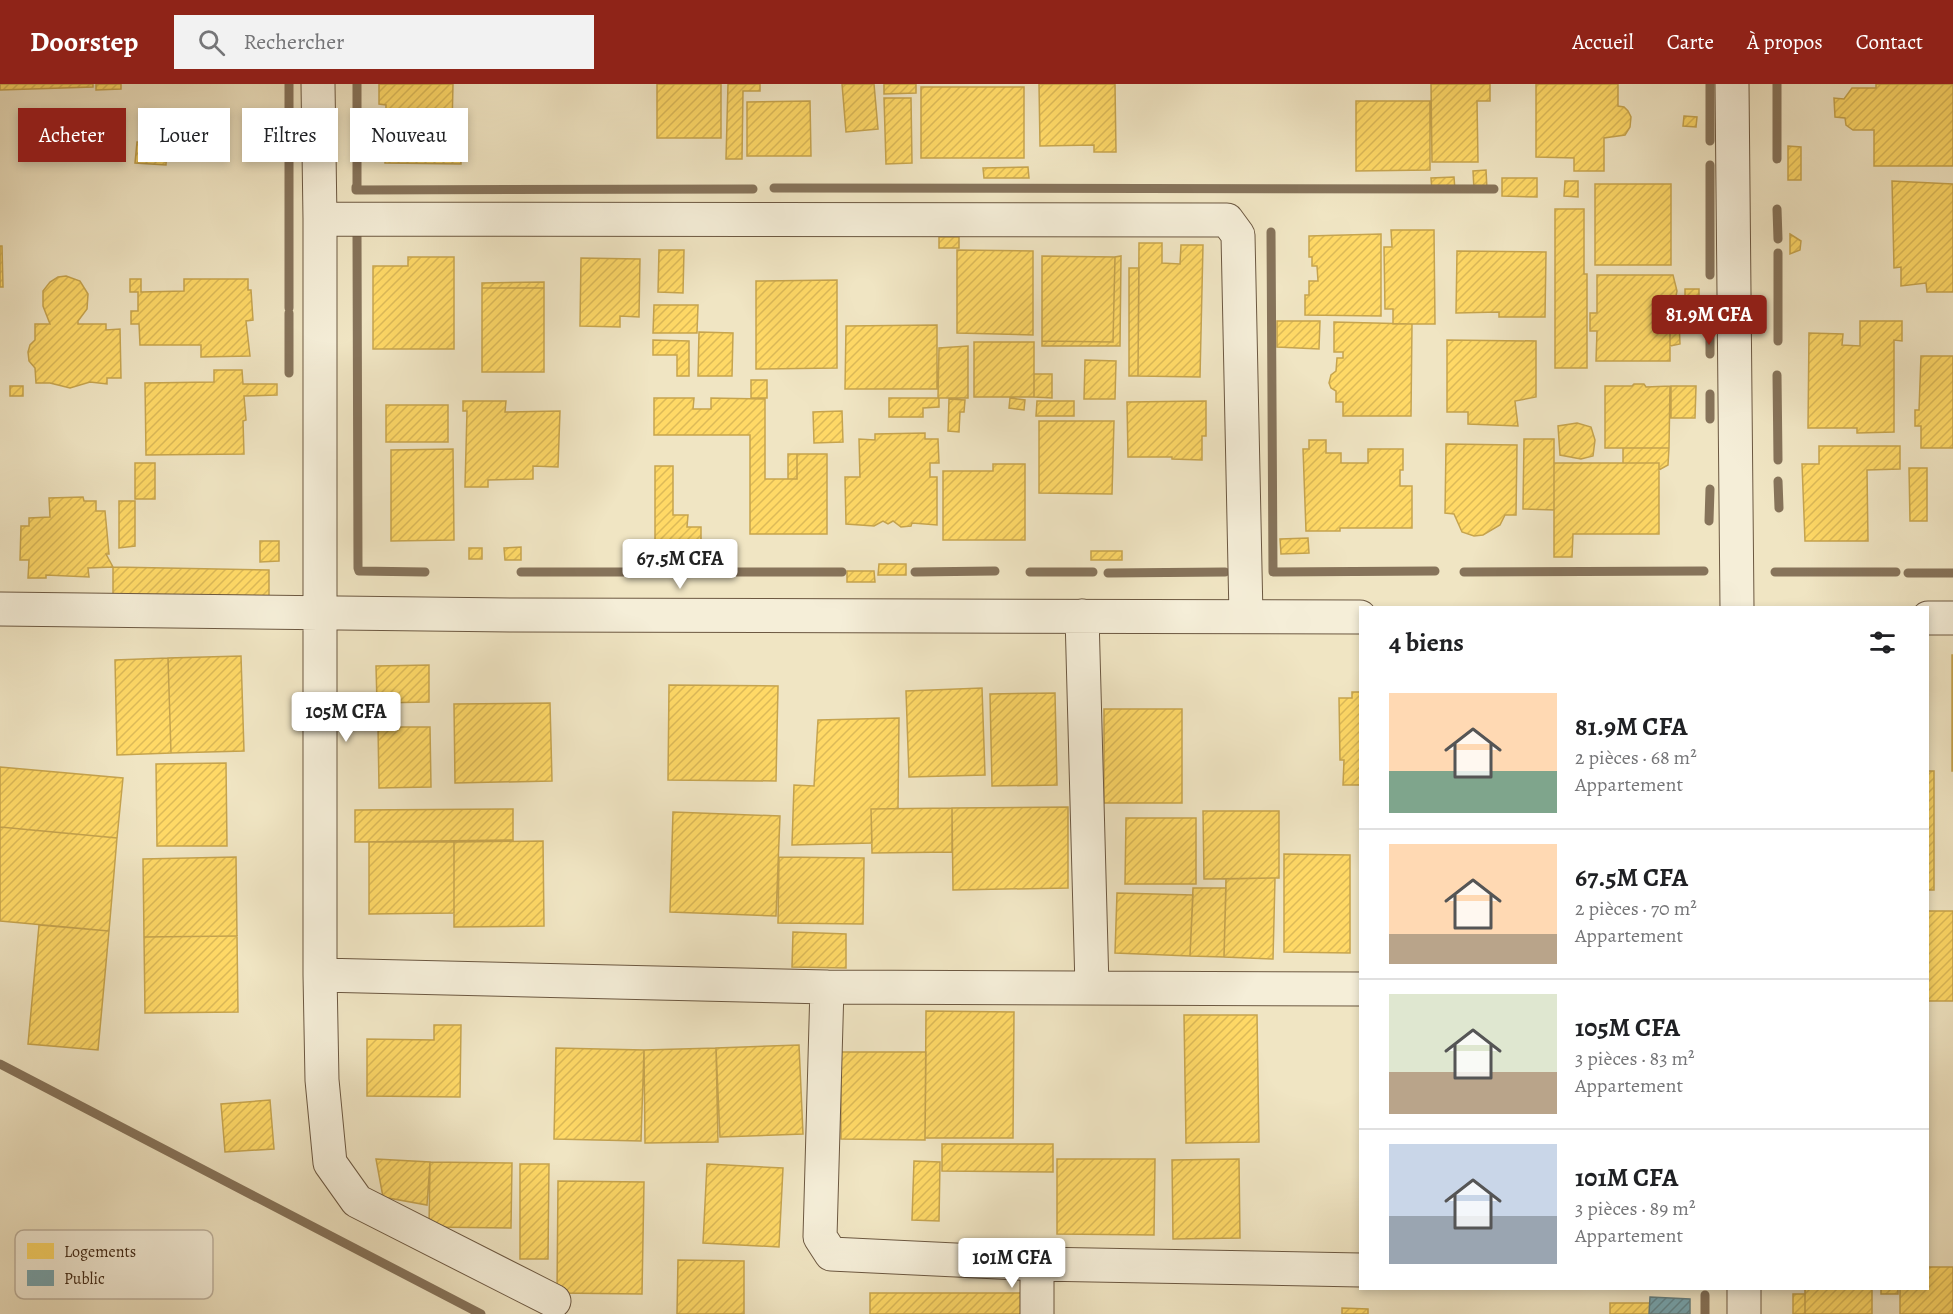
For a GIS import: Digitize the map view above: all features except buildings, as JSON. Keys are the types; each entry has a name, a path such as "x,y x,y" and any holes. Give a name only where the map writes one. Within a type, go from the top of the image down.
{"street":[{"path":"318,84 321,611 320,975 322,1080 330,1163 357,1201 554,1301"},
{"path":"1732,84 1737,606"},
{"path":"320,219 1227,220 1238,235 1245,616"},
{"path":"0,609 514,615 1359,616"},
{"path":"1082,616 1092,987"},
{"path":"1929,618 1953,618"},
{"path":"320,975 827,987 1359,989"},
{"path":"827,987 820,1237 831,1254 1037,1264 1359,1270"},
{"path":"1037,1264 1037,1314"},
{"path":"1744,1290 1744,1314"}],"waterway":[{"path":"289,84 289,308"},
{"path":"357,84 357,187"},
{"path":"1710,84 1710,141"},
{"path":"1777,84 1777,159"},
{"path":"1710,165 1710,275"},
{"path":"356,187 356,190 753,189"},
{"path":"774,188 1494,189"},
{"path":"1777,209 1778,239"},
{"path":"1271,232 1273,572 1435,571"},
{"path":"357,234 358,568 359,571 425,572"},
{"path":"1778,253 1778,341"},
{"path":"1710,311 1710,354"},
{"path":"289,313 289,373"},
{"path":"1777,375 1778,460"},
{"path":"1710,394 1710,419"},
{"path":"1778,481 1779,508"},
{"path":"1709,521 1710,489"},
{"path":"915,572 995,571"},
{"path":"1464,572 1704,571"},
{"path":"521,572 665,572"},
{"path":"682,572 842,572"},
{"path":"1030,572 1093,572"},
{"path":"1108,573 1225,572"},
{"path":"1775,572 1896,572"},
{"path":"1908,573 1953,573"},
{"path":"0,1064 481,1314"},
{"path":"1705,1295 1705,1314"}]}
